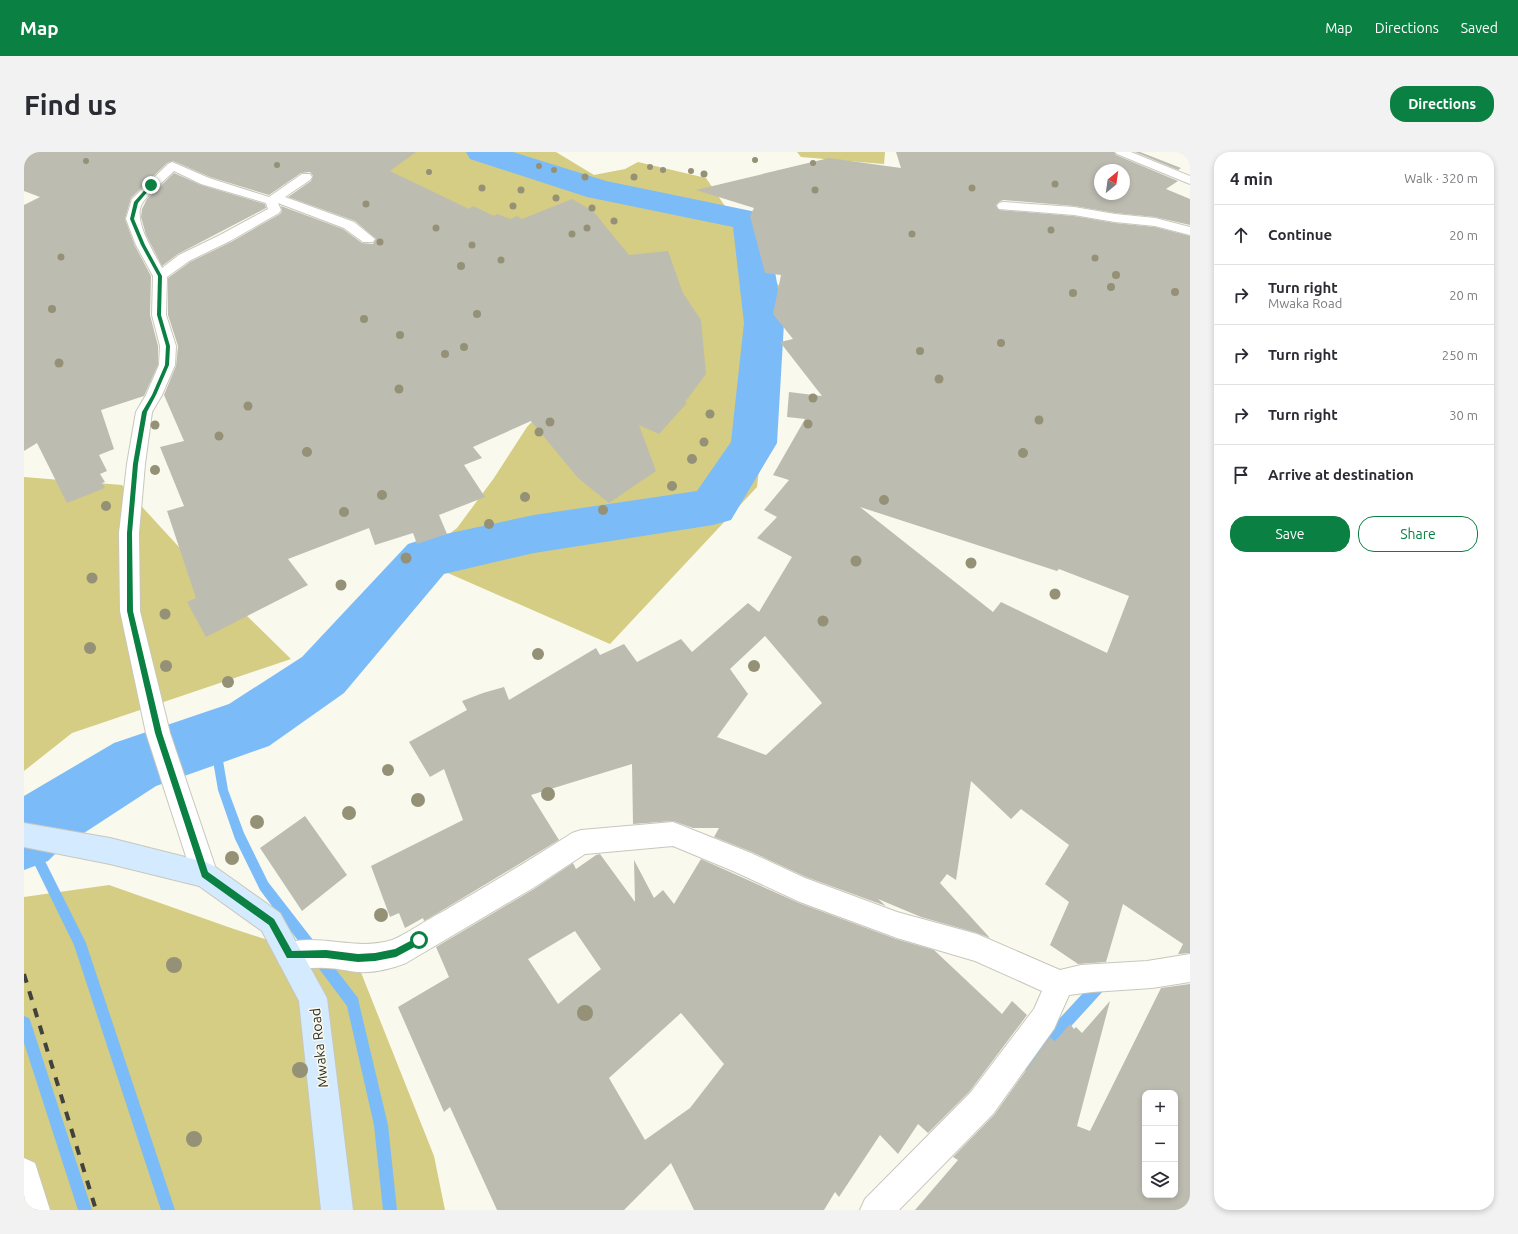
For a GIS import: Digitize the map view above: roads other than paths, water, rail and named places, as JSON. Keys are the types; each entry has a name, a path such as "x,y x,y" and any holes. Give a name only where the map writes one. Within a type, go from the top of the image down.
{"street":[{"path":"1121,152 1190,180"},
{"path":"205,875 176,781 158,733 130,611 130,533 136,464 144,412 154,395 167,365 168,346 159,315 160,276 143,245 132,219 136,202 171,161 204,181 274,200 349,225 368,239"},
{"path":"274,200 306,177"},
{"path":"160,276 184,258 225,238 275,210 274,200"},
{"path":"1003,206 1074,211 1115,218 1155,222 1190,231"},
{"path":"290,955 326,954 358,958 375,957 396,953 518,883 581,842 673,834 742,862 800,889 897,925 977,948 1060,984 1075,979 1149,975 1176,969 1190,968"},
{"name":"Mwaka Road","path":"24,835 110,851 205,875 271,922 313,998 337,1210"},
{"path":"876,1210 982,1103 1044,1019 1060,984"},
{"path":"24,1174 34,1210"}],"waterway":[{"path":"24,837 37,825 136,764 247,726 323,675 427,558 534,534 713,507 754,443 764,323 749,220 599,190 481,152"},
{"path":"214,737 223,790 239,835 264,886 353,1003 381,1125 390,1210"},
{"path":"27,837 80,943 168,1210"},
{"path":"1027,1064 1102,983 1104,983"},
{"path":"24,1023 85,1210"}],"railway":[{"path":"24,974 96,1210"}]}
